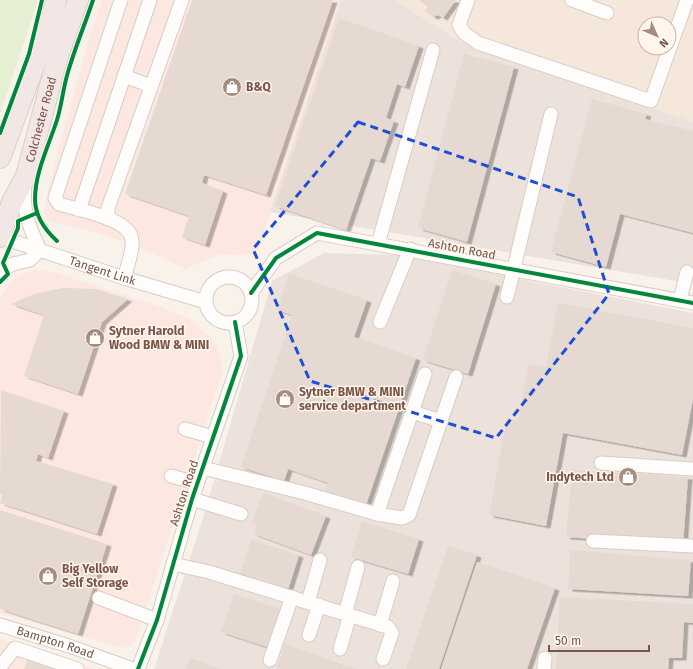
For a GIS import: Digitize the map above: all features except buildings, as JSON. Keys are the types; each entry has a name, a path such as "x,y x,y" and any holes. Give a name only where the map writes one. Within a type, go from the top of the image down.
{"highway":[{"name":"Colchester Road","path":"0,158 50,23 56,0"},
{"name":"Colchester Road","path":"0,237 12,202 26,176 58,56 78,0"}],"street":[{"path":"121,0 54,198 59,204 108,218 122,226 132,236 131,250 124,278"},
{"path":"79,210 150,0"},
{"path":"108,218 108,208 182,0"},
{"path":"468,0 459,25 464,33 478,43 651,101 687,0"},
{"path":"572,0 607,13"},
{"path":"378,244 433,50"},
{"path":"124,76 151,86"},
{"path":"507,296 551,114"},
{"path":"0,271 12,264 30,260 40,250 31,230 23,201 26,176"},
{"name":"Ashton Road","path":"251,293 276,258 317,233 687,301"},
{"name":"Tangent Link","path":"0,237 124,278 206,302"},
{"path":"380,322 410,250"},
{"path":"687,272 687,301"},
{"path":"228,277 236,278 245,283 251,293 252,305 243,319 235,322 224,322 217,319 210,313 206,302 207,294 213,284 219,279 228,277"},
{"name":"Ashton Road","path":"138,669 157,620 192,498 241,356 235,322"},
{"path":"377,514 425,374"},
{"path":"202,468 300,492 377,514 402,518 409,515 456,377"},
{"path":"412,412 441,421"},
{"path":"186,429 213,437"},
{"path":"602,463 693,469"},
{"path":"171,476 197,483"},
{"path":"192,498 240,514"},
{"path":"593,541 693,546"},
{"path":"309,636 320,560"},
{"path":"173,564 209,572 388,627 392,633 384,659"},
{"path":"340,649 358,567"},
{"path":"380,625 393,580"},
{"path":"270,660 292,597"},
{"path":"99,598 157,620"},
{"name":"Bampton Road","path":"0,625 69,646 133,669"},
{"path":"0,667 16,648 77,669"}],"highlighted area":[{"path":"358,122 578,197 609,294 496,438 310,381 253,249"}],"shaded area":[{"path":"102,0 341,0 297,139 278,188 257,254 219,255 185,269 135,245 84,229 51,222 44,213 49,185 86,49"},
{"path":"341,0 396,0 461,42 693,122 693,284 270,212"},
{"path":"397,0 693,0 693,122 463,43"},
{"path":"324,253 398,255 693,313 693,669 154,669 203,518 272,281"},
{"path":"34,270 53,272 158,306 193,320 217,345 223,370 135,642 123,648 0,613 0,301 2,294 17,276"},
{"path":"0,639 95,669 0,669"}],"green space":[{"path":"0,0 38,0 0,113"}],"cycle path":[{"path":"0,133 29,54 42,0"},
{"path":"57,241 48,232 39,217 35,205 37,179 59,114 68,72 93,0"},
{"path":"0,282 8,274 3,263 18,228 18,221 37,213"},
{"path":"251,293 276,258 317,233 693,303"},
{"path":"138,669 157,620 192,499 241,356 235,322"}],"place":[{"name":"B&Q","path":"232,87"},
{"name":"Sytner Harold Wood BMW & MINI","path":"95,338"},
{"name":"Sytner BMW & MINI service department","path":"285,399"},
{"name":"Indytech Ltd","path":"628,477"},
{"name":"Big Yellow Self Storage","path":"48,576"}]}
